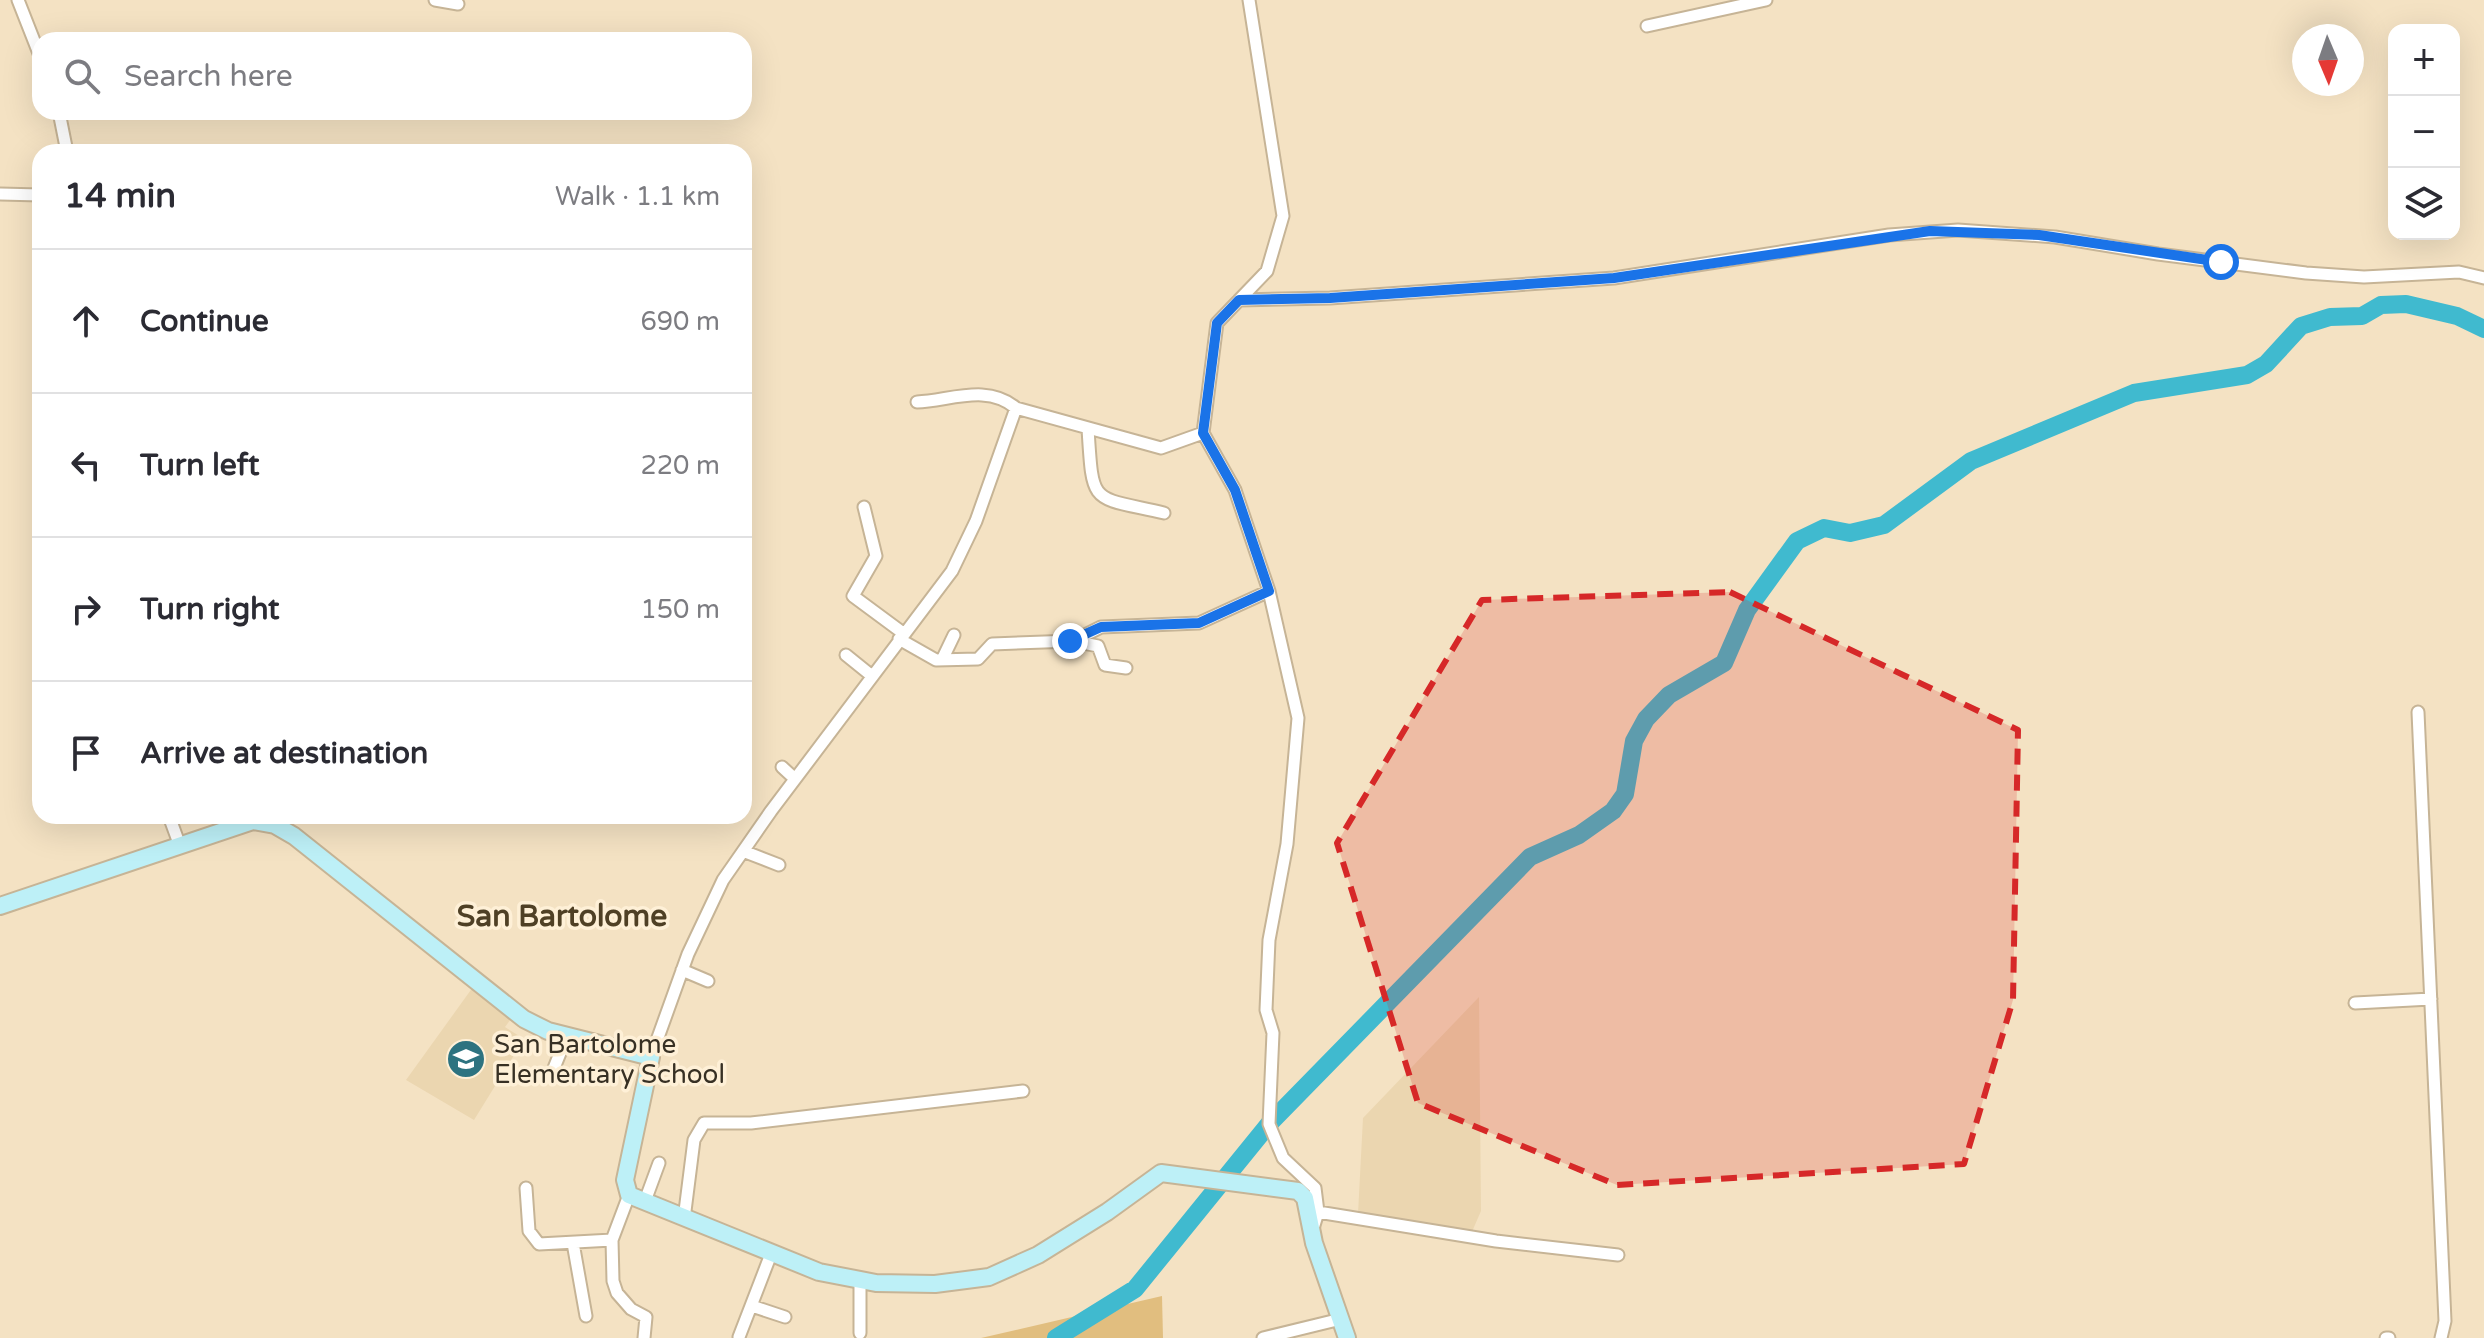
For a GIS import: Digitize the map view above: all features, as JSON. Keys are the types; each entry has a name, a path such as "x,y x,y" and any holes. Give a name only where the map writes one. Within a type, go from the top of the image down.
{"street":[{"path":"18,0 32,36"},
{"path":"435,0 458,4"},
{"path":"1249,0 1283,216 1267,271 1217,323 1203,433 1235,490 1269,591 1298,718 1287,844 1269,940 1266,1010 1273,1033 1269,1124 1283,1158 1315,1188 1318,1212 1312,1232"},
{"path":"1647,26 1766,0"},
{"path":"61,120 65,144"},
{"path":"0,194 32,195"},
{"path":"1239,300 1330,298 1614,278 1889,235 1958,230 2047,236 2177,257 2315,274 2385,276 2459,272 2484,278"},
{"path":"917,402 943,401 961,393 1003,399 1016,408 1161,448 1203,433"},
{"path":"1016,408 976,521 952,571 795,779 710,903 651,1057 625,1180 637,1198 819,1272 860,1281 950,1283 996,1274 1075,1234 1157,1174 1165,1172 1298,1191 1305,1198 1312,1232 1347,1338"},
{"path":"1088,429 1091,484 1096,492 1109,501 1164,513"},
{"path":"864,507 876,556 853,596 901,636 942,660 980,659 992,644 1073,641 1098,646 1105,665 1126,668"},
{"path":"1073,641 1101,627 1199,623 1269,591"},
{"path":"942,660 954,635"},
{"path":"846,655 872,676"},
{"path":"2418,712 2445,1321 2441,1338"},
{"path":"782,767 795,779"},
{"path":"172,824 180,846"},
{"path":"0,906 239,824"},
{"path":"268,824 284,829 514,1012 535,1025 651,1057"},
{"path":"743,851 779,865"},
{"path":"682,970 708,981"},
{"path":"2355,1003 2431,999"},
{"path":"554,1068 567,1036"},
{"path":"684,1219 694,1140 704,1123 751,1123 1023,1091"},
{"path":"644,1338 646,1317 624,1302 613,1281 612,1240 659,1163"},
{"path":"526,1188 529,1231 534,1242 612,1240"},
{"path":"1318,1212 1496,1241 1618,1255"},
{"path":"573,1243 586,1316"},
{"path":"739,1337 771,1254"},
{"path":"860,1281 860,1333"},
{"path":"752,1306 785,1317"},
{"path":"1263,1338 1341,1319"}],"highlighted area":[{"path":"1730,592 2018,730 2013,1000 1964,1164 1617,1185 1418,1103 1337,843 1482,600"}],"shaded area":[{"name":"San Bartolome Elementary School","path":"473,987 513,1016 505,1027 524,1039 474,1120 406,1080"},
{"path":"1479,997 1481,1211 1471,1234 1358,1214 1363,1118"},
{"path":"1162,1296 1163,1338 981,1338"}],"waterway":[{"path":"1056,1338 1135,1289 1269,1124 1530,857 1579,835 1613,811 1625,794 1634,741 1646,719 1669,695 1724,663 1747,610 1797,541 1824,528 1850,533 1884,525 1971,461 2134,393 2247,375 2266,364 2301,326 2330,317 2362,316 2381,305 2406,304 2457,316 2484,329"}],"place":[{"name":"San Bartolome Elementary School","path":"466,1059"}],"district":[{"name":"San Bartolome","path":"562,916"}],"route":[{"path":"1070,641 1101,627 1199,623 1269,591 1235,490 1203,433 1217,323 1239,300 1330,298 1646,275 1930,231 2039,235 2221,262"}]}
